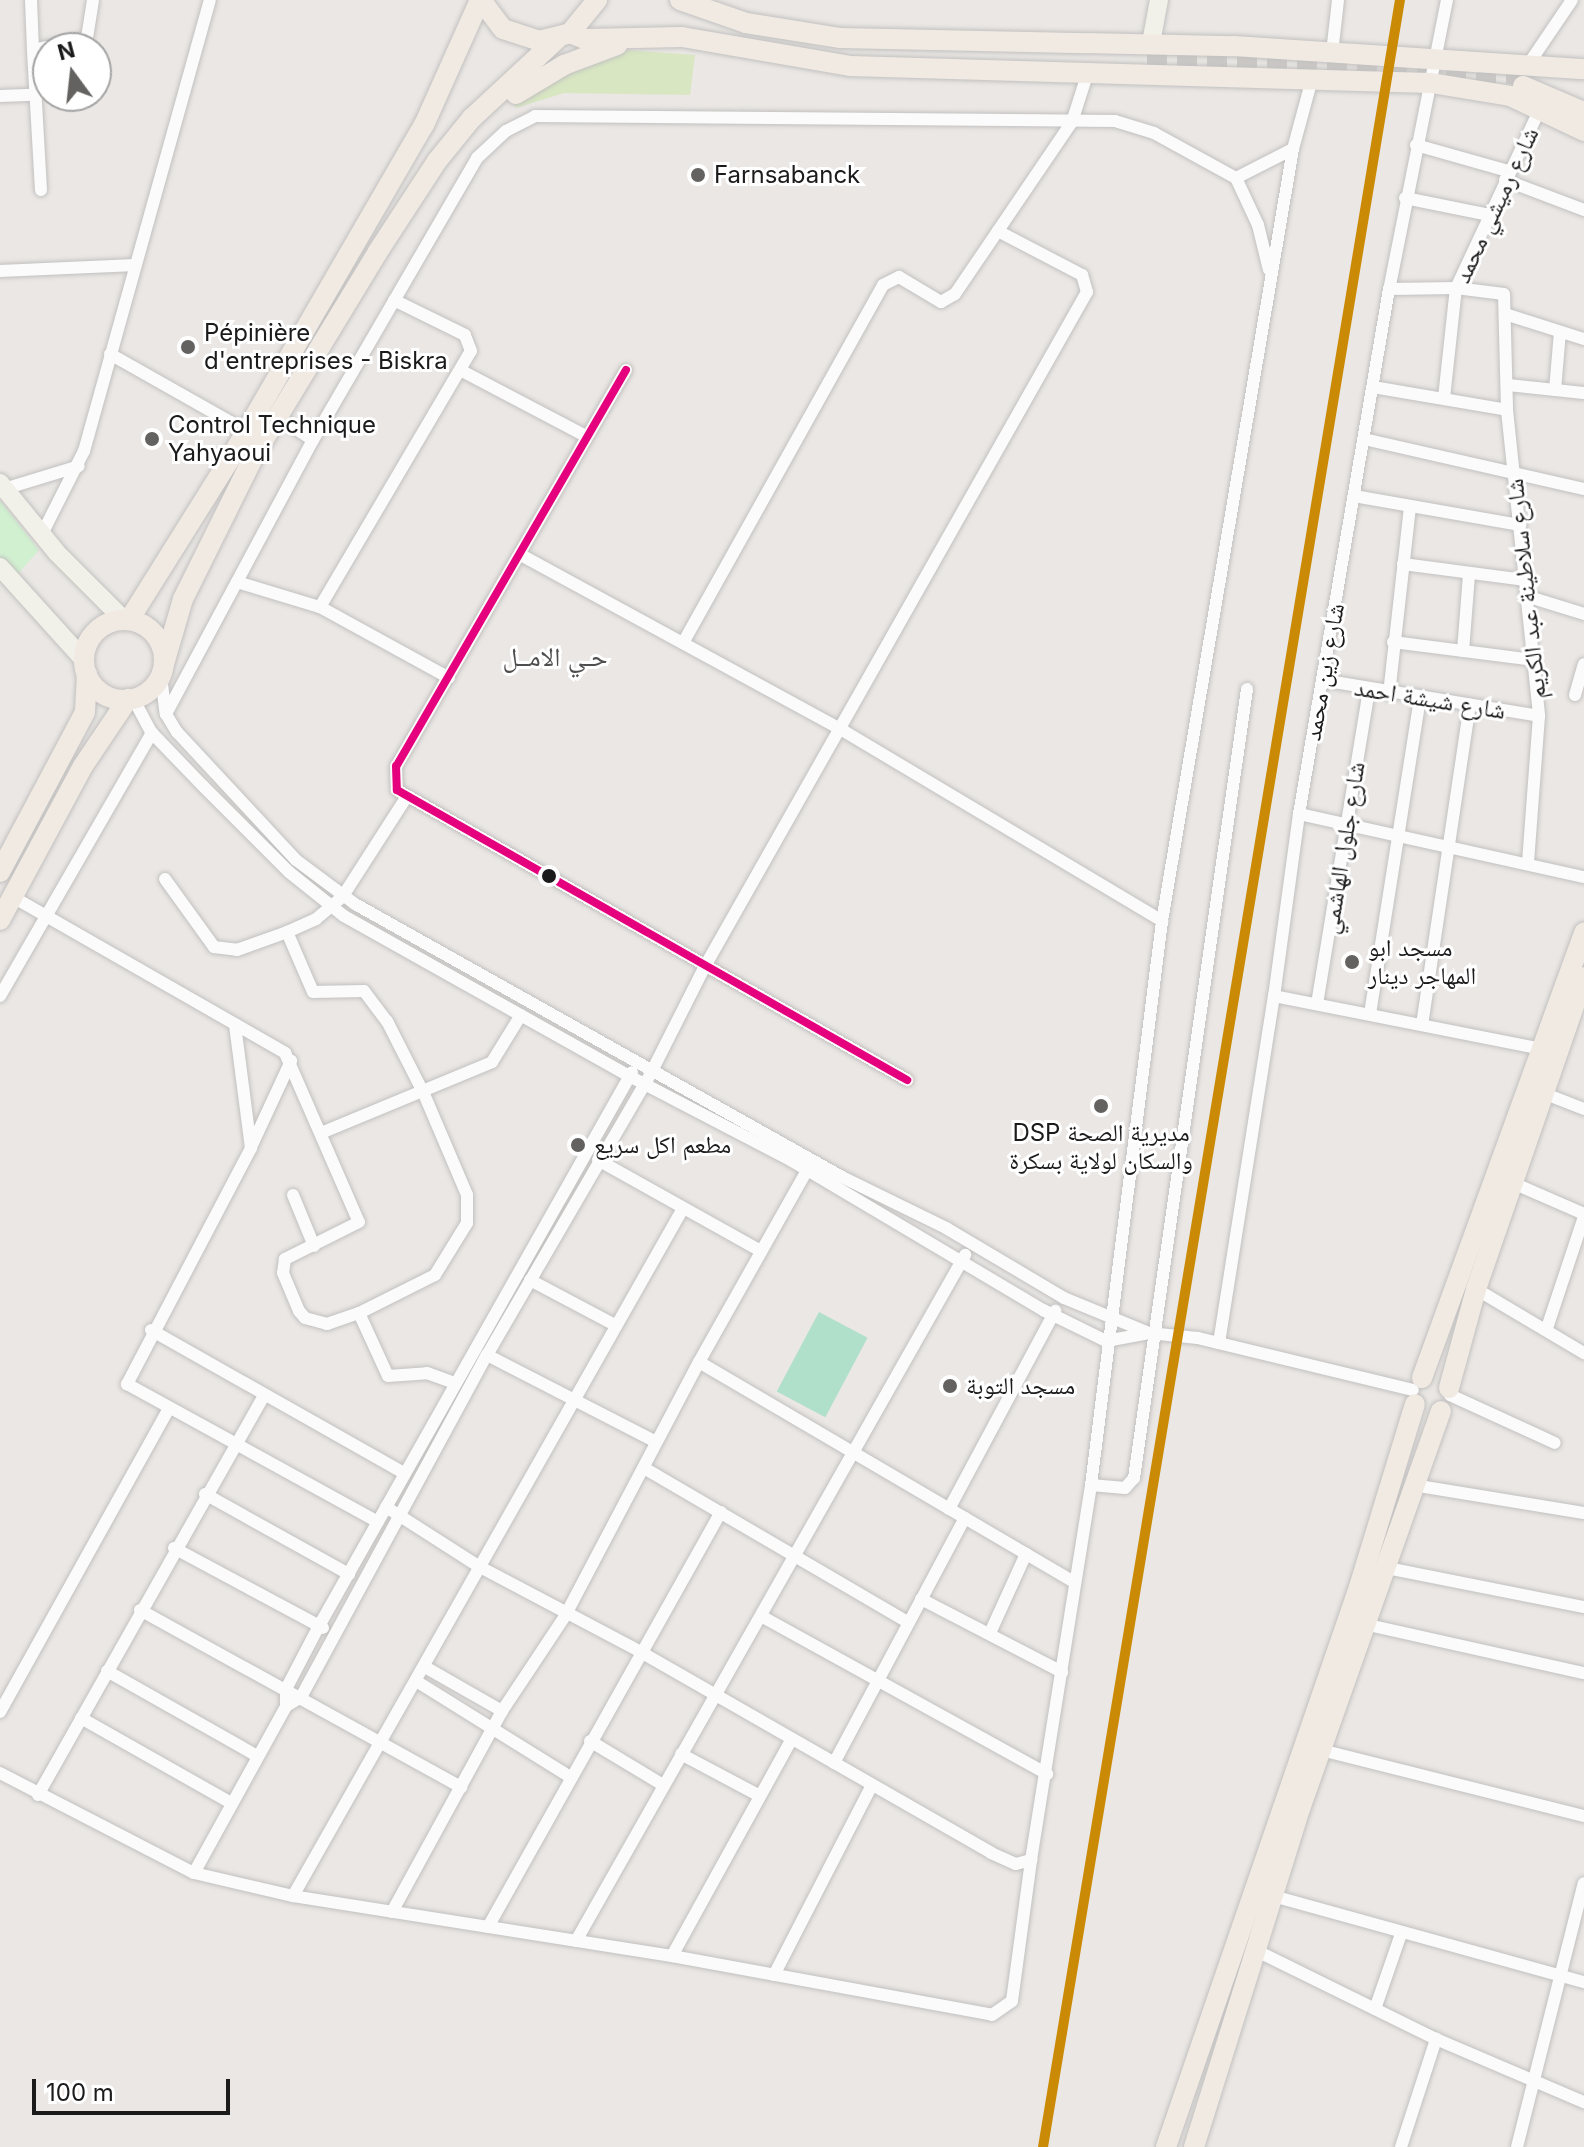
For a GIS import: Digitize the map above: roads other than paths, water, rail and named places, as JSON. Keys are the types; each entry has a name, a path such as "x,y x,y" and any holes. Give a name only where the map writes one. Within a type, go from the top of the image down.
{"main road":[{"path":"0,872 85,712 86,667 93,635 127,620 246,431 424,125 480,0 503,29 520,38 650,36 850,66 1431,83 1475,87 1540,109 1584,131"},
{"path":"0,920 83,766 130,699 163,670 183,599 276,416 437,161 472,118 564,36 597,0"},
{"path":"680,0 792,33 1148,53"},
{"path":"437,161 534,82 599,50 650,36"},
{"path":"808,58 1332,53 1437,57 1526,75 1584,78"},
{"path":"1526,75 1584,69"},
{"path":"1526,75 1584,112"},
{"path":"127,620 159,640 163,670"},
{"path":"86,667 104,694 130,699"},
{"path":"1166,2147 1359,1587 1417,1391 1584,933"},
{"path":"1194,2147 1382,1567 1447,1398 1476,1289 1543,1093 1579,1009 1584,977"},
{"path":"1417,1391 1441,1378 1447,1398"},
{"path":"1417,1391 1430,1413 1447,1398"}],"street":[{"path":"31,0 32,32"},
{"path":"88,32 93,0"},
{"path":"42,534 79,466 210,0"},
{"path":"1148,53 1159,0"},
{"path":"1332,53 1338,0"},
{"name":"شارع زين محمد","path":"1219,1343 1274,996 1299,814 1405,198 1447,0"},
{"path":"1526,75 1572,0"},
{"path":"683,643 883,285 899,277 941,302 949,300 1072,122 1088,72"},
{"path":"0,1773 194,1873 293,1896 672,1956 981,2014 1000,2012 1012,2001 1031,1860 1091,1485 1106,1341 1112,1316 1162,921 1293,149 1312,79"},
{"path":"0,96 32,95"},
{"name":"شارع رميشي محمد","path":"1444,398 1456,288 1506,175 1540,109"},
{"path":"34,112 41,190"},
{"path":"166,714 313,440 477,158 506,131 535,116 1115,121 1154,133 1236,178 1258,225 1271,277"},
{"path":"1416,145 1506,175 1584,210"},
{"path":"1236,178 1293,149"},
{"path":"1405,198 1489,215"},
{"path":"194,1873 286,1706 301,1697 333,1633 487,1355 644,1084 704,968 842,730 1087,292 1082,275 998,231"},
{"path":"0,271 135,265"},
{"path":"1389,289 1501,291 1505,314 1584,339"},
{"path":"320,607 462,371 470,340 394,300"},
{"name":"شارع سلاطينة عبد الكريم","path":"1505,314 1507,410 1539,716 1528,863"},
{"path":"1555,390 1560,332"},
{"path":"110,354 246,431"},
{"path":"626,370 393,774 397,790 406,798 704,968 907,1080"},
{"path":"462,371 586,436"},
{"path":"1508,385 1584,393"},
{"path":"1373,387 1507,410"},
{"path":"276,416 313,440"},
{"path":"1364,439 1514,470 1584,489"},
{"path":"79,466 2,486 42,534 127,620"},
{"path":"1354,496 1520,525"},
{"path":"1389,694 1410,507"},
{"path":"521,555 842,730 1162,921"},
{"path":"1403,564 1524,580"},
{"path":"0,567 86,667"},
{"path":"1463,651 1469,574"},
{"path":"237,582 320,607 449,678"},
{"path":"1526,596 1584,614"},
{"path":"1393,642 1533,660"},
{"path":"1575,695 1584,664"},
{"path":"163,670 166,714 177,732 296,860 343,896 639,1063 654,1065 962,1261 1053,1314 1106,1341 1153,1334"},
{"name":"شارع شيشة احمد","path":"1322,680 1369,691 1539,716"},
{"path":"1091,1485 1125,1488 1134,1478 1247,689"},
{"name":"شارع جلول الهاشمي","path":"1317,1004 1369,691"},
{"path":"1370,1014 1420,698"},
{"path":"130,699 152,733 289,872 332,908 629,1076 946,1228 969,1246 1064,1298 1153,1334 1219,1343 1417,1391"},
{"path":"1422,1025 1451,849 1470,705"},
{"path":"0,996 152,733"},
{"path":"165,879 220,950 237,950 287,932 332,908 343,896 406,798"},
{"path":"1299,814 1584,877"},
{"path":"13,897 45,918 271,1043 291,1061 359,1222 283,1265 299,1311 305,1318 327,1324 359,1313 435,1275 467,1223 467,1195 424,1094 379,1008 356,987 313,992 287,932"},
{"path":"1274,996 1542,1049"},
{"path":"321,1133 424,1094 492,1062 521,1015"},
{"path":"235,1025 251,1148"},
{"path":"291,1061 251,1148 151,1330 127,1384 378,1522"},
{"path":"286,1706 286,1689 319,1626 454,1383 639,1063"},
{"path":"1543,1093 1584,1109"},
{"path":"598,1160 682,1210 761,1251"},
{"path":"392,1912 502,1711 565,1616 699,1362 810,1165"},
{"path":"1513,1183 1584,1216 1547,1328"},
{"path":"293,1195 314,1246"},
{"path":"293,1896 425,1667 613,1324 682,1210"},
{"path":"576,1941 796,1556 849,1451 969,1246"},
{"path":"530,1280 613,1324"},
{"path":"1476,1289 1547,1328 1584,1353"},
{"path":"949,1509 1064,1298"},
{"path":"359,1313 388,1376 427,1373 454,1383"},
{"path":"151,1330 404,1473"},
{"path":"487,1355 656,1442"},
{"path":"699,1362 1074,1582"},
{"path":"38,1795 233,1443 264,1395"},
{"path":"1447,1398 1555,1443"},
{"path":"0,1712 169,1408"},
{"path":"644,1468 908,1622"},
{"path":"1413,1485 1584,1513"},
{"path":"205,1494 349,1574"},
{"path":"386,1507 565,1616 639,1651 991,1853 1016,1864 1031,1860"},
{"path":"488,1927 639,1651 721,1512"},
{"path":"834,1763 965,1518"},
{"path":"174,1548 333,1633"},
{"path":"990,1633 1026,1554"},
{"path":"1382,1567 1584,1607"},
{"path":"921,1599 1062,1672"},
{"path":"140,1610 461,1787"},
{"path":"761,1616 1047,1774"},
{"path":"1364,1624 1584,1673"},
{"path":"425,1667 502,1711"},
{"path":"107,1671 257,1756"},
{"path":"416,1681 570,1777"},
{"path":"81,1718 231,1803"},
{"path":"672,1956 792,1739"},
{"path":"590,1741 663,1785"},
{"path":"1321,1750 1584,1816"},
{"path":"681,1754 760,1796"},
{"path":"774,1975 872,1785"},
{"path":"1517,2147 1584,1883"},
{"path":"1273,1896 1401,1934 1584,1982"},
{"path":"1375,2009 1401,1934"},
{"path":"1257,1951 1436,2039 1584,2102"},
{"path":"1401,2147 1436,2039"}],"tunnel":[{"path":"1147,55 1526,75"}],"railway":[{"path":"1043,2147 1400,0"}],"place":[{"name":"Farnsabanck","path":"698,175"},
{"name":"Pépinière d'entreprises - Biskra","path":"188,347"},
{"name":"Control Technique Yahyaoui","path":"152,439"},
{"name":"مسجد ابو المهاجر دينار","path":"1352,962"},
{"name":"DSP مديرية الصحة والسكان لولاية بسكرة","path":"1101,1106"},
{"name":"مطعم اكل سريع","path":"578,1145"},
{"name":"مسجد التوبة","path":"950,1386"}],"district":[{"name":"حـي الامــل","path":"555,657"}]}
